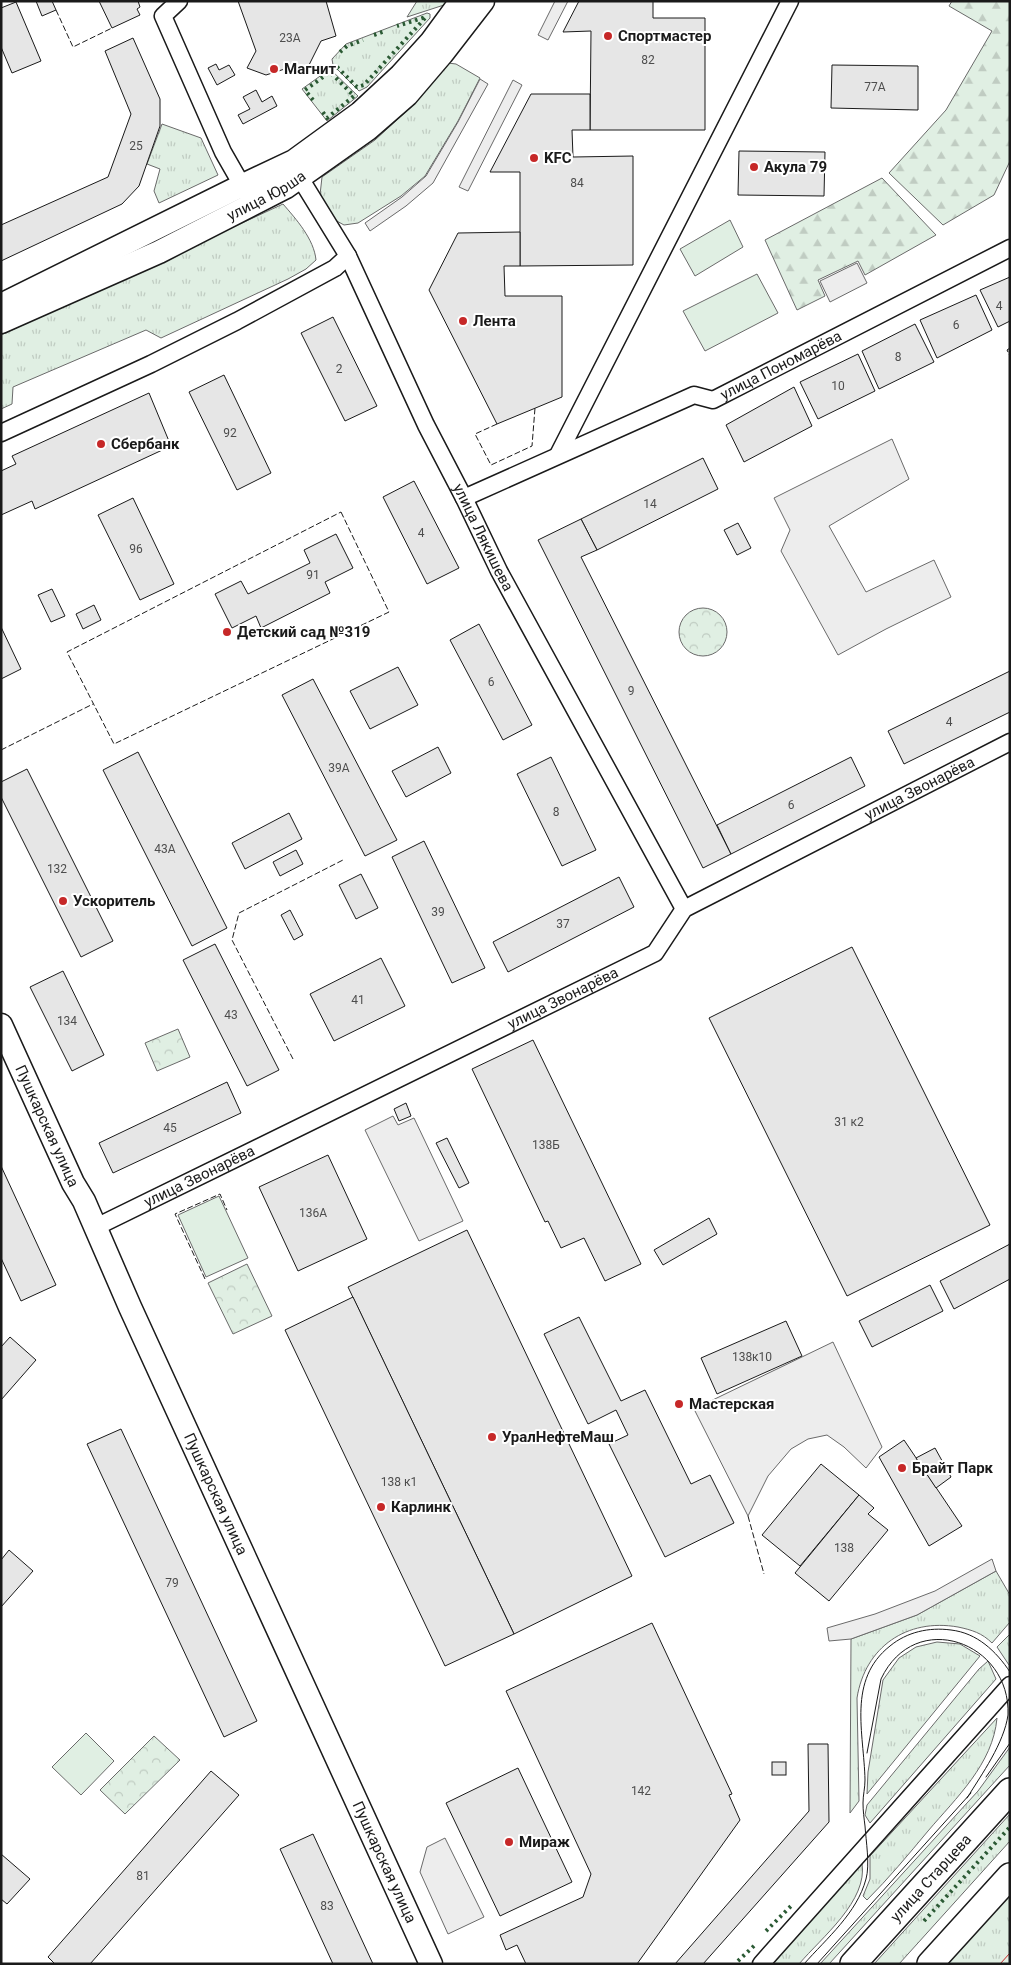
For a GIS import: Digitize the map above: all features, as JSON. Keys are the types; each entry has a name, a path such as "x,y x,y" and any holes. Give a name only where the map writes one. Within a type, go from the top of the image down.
{"main road":[{"name":"улица Юрша","path":"5,312 158,252 286,187 293,171 360,113 400,75 431,42 461,1"},
{"name":"улица Юрша","path":"5,312 241,186 293,171 368,129 407,95 483,1"},
{"name":"Пушкарская улица","path":"1,1026 45,1124 96,1228 134,1316 432,1964"},
{"name":"улица Старцева","path":"853,1964 1010,1791"},
{"path":"930,1964 1010,1876"}],"street":[{"path":"179,1 163,16 220,146 241,186 254,204"},
{"path":"558,455 790,1"},
{"name":"улица Лякишева","path":"293,171 305,186 348,256 426,425 499,571 684,909"},
{"name":"улица Пономарёва","path":"464,498 694,395 713,400 1010,248"},
{"path":"1,433 152,364 237,321 335,268 348,256"},
{"name":"улица Звонарёва","path":"96,1228 650,956 655,953 684,909 1010,742"},
{"path":"761,1964 1010,1685"}],"green space":[{"path":"417,1 447,1 444,5 407,17"},
{"path":"952,1 1010,1 1010,161 994,195 943,225 889,173 946,110 992,31 949,6"},
{"path":"427,13 430,14 430,18 367,87 359,91 333,65 332,59 346,44"},
{"path":"448,63 456,64 480,78 458,121 425,176 401,196 358,223 344,225 335,220 323,204 320,195 322,177 375,140 410,108"},
{"path":"330,69 358,96 327,121 302,89"},
{"path":"162,124 201,138 218,175 159,203 154,191 160,169 147,164"},
{"path":"882,178 936,235 865,275 858,261 818,280 825,296 797,310 765,240"},
{"path":"283,204 304,230 315,252 316,260 306,269 161,338 146,330 13,387 12,404 1,409 1,335"},
{"path":"730,220 743,247 695,276 680,249"},
{"path":"757,274 778,313 705,351 683,311"},
{"path":"703,608 712,610 720,615 725,623 727,632 725,641 720,649 712,654 703,656 694,654 686,649 681,641 679,632 681,623 686,615 694,610"},
{"path":"178,1029 190,1057 157,1071 145,1043"},
{"path":"219,1196 248,1258 206,1277 178,1215"},
{"path":"247,1264 272,1316 233,1334 208,1283"},
{"path":"996,1571 1010,1595 1010,1622 992,1643 981,1634 963,1628 939,1625 922,1627 906,1632 891,1640 869,1664 857,1698 859,1801 850,1813 851,1639 917,1615"},
{"path":"1010,1634 1010,1665 1009,1665 997,1647"},
{"path":"937,1642 960,1644 980,1656 867,1794 868,1772 883,1680 899,1658 916,1647"},
{"path":"988,1661 996,1679 870,1823 865,1815 867,1805 979,1669"},
{"path":"997,1718 994,1735 981,1765 961,1793 867,1900 863,1896 870,1879 870,1856"},
{"path":"86,1733 114,1761 81,1795 52,1767"},
{"path":"154,1736 180,1760 125,1814 100,1790"},
{"path":"1010,1747 1010,1765 829,1964 820,1964 978,1791"},
{"path":"1010,1814 1010,1841 899,1964 874,1964"},
{"path":"862,1863 862,1877 858,1891 851,1905 831,1930 799,1964 770,1964"},
{"path":"1010,1893 1010,1964 946,1964"}],"shaded area":[{"path":"555,1 568,1 548,40 538,35"},
{"path":"480,79 488,84 433,183 406,206 370,231 365,223 402,197 426,176 458,122"},
{"path":"513,80 522,85 468,191 459,187"},
{"path":"857,263 867,283 830,302 820,281"},
{"path":"892,439 909,479 829,526 866,592 934,560 951,597 838,655 781,551 790,530 774,498"},
{"path":"393,1116 398,1125 414,1118 463,1221 419,1241 365,1130"},
{"path":"833,1342 882,1447 866,1468 844,1447 827,1435 808,1439 791,1449 768,1476 748,1516 694,1409"},
{"path":"992,1559 996,1571 917,1615 851,1639 829,1641 827,1628 875,1614 935,1591"},
{"path":"445,1838 484,1917 448,1934 420,1872 427,1847"}],"building":[{"path":"36,1 52,1 56,10 42,16"},
{"path":"99,1 138,1 140,7 137,9 140,15 112,28"},
{"path":"238,1 326,1 336,36 321,41 306,71 294,66 266,75 247,68 256,51"},
{"path":"579,1 653,1 653,18 705,18 705,130 590,130 591,31 563,32"},
{"path":"16,2 41,61 12,73 1,47 1,8"},
{"path":"133,38 160,99 160,126 139,186 122,204 1,261 1,225 108,177 131,114 105,51"},
{"path":"216,64 219,70 229,65 235,75 217,85 208,68"},
{"path":"832,65 918,66 918,110 831,108"},
{"path":"256,90 262,102 272,96 277,106 243,124 238,115 250,109 243,97"},
{"path":"531,94 590,94 590,130 572,130 573,157 633,156 633,265 520,266 520,172 490,172"},
{"path":"739,151 825,152 824,196 738,195"},
{"path":"520,232 520,266 504,266 505,296 562,296 562,397 497,424 429,290 458,233"},
{"path":"1010,277 1010,321 998,327 980,290"},
{"path":"976,295 992,330 937,358 920,320"},
{"path":"333,317 377,406 345,421 301,333"},
{"path":"915,324 934,362 879,389 862,351"},
{"path":"858,354 875,391 818,419 800,382"},
{"path":"224,375 271,473 237,490 189,392"},
{"path":"794,387 812,426 744,462 726,425"},
{"path":"149,393 171,446 35,509 32,501 1,515 1,471 16,464 12,456"},
{"path":"703,458 718,489 597,550 581,519"},
{"path":"414,481 459,568 427,584 383,497"},
{"path":"133,498 174,584 140,600 98,515"},
{"path":"581,519 597,550 581,557 731,854 703,868 538,540"},
{"path":"738,523 751,548 737,555 724,530"},
{"path":"336,534 353,568 325,582 330,593 261,628 256,616 232,628 215,594 241,581 248,594 310,563 304,550"},
{"path":"52,589 65,616 51,622 38,595"},
{"path":"94,605 101,620 83,629 76,614"},
{"path":"479,624 532,725 503,740 450,640"},
{"path":"1,627 21,669 1,679"},
{"path":"398,667 418,705 370,729 350,691"},
{"path":"1010,671 1010,712 904,764 888,731"},
{"path":"313,679 397,840 365,856 282,695"},
{"path":"438,747 451,773 406,797 392,771"},
{"path":"138,752 227,928 192,946 103,770"},
{"path":"551,757 596,850 562,866 517,774"},
{"path":"851,757 865,786 731,854 717,825"},
{"path":"27,769 113,941 81,957 1,797 1,782"},
{"path":"289,813 302,839 245,869 232,843"},
{"path":"424,841 485,968 452,983 392,857"},
{"path":"296,850 303,864 280,876 273,862"},
{"path":"361,874 378,908 356,919 339,885"},
{"path":"619,877 634,907 508,972 493,942"},
{"path":"290,910 303,935 294,940 281,915"},
{"path":"215,944 279,1070 247,1086 183,960"},
{"path":"852,947 990,1225 847,1296 709,1018"},
{"path":"381,958 405,1006 334,1041 310,994"},
{"path":"63,971 104,1055 72,1071 30,987"},
{"path":"533,1040 641,1264 605,1281 584,1238 561,1248 548,1221 545,1222 472,1069"},
{"path":"227,1082 241,1113 113,1173 99,1143"},
{"path":"406,1103 411,1116 399,1121 394,1109"},
{"path":"447,1138 469,1183 459,1188 436,1143"},
{"path":"328,1155 367,1239 298,1271 259,1187"},
{"path":"1,1166 56,1285 21,1301 1,1258"},
{"path":"709,1218 717,1234 663,1265 654,1250"},
{"name":"УралНефтеМаш","path":"467,1230 632,1576 514,1634 348,1287"},
{"path":"1010,1244 1010,1279 954,1309 940,1281"},
{"path":"930,1285 943,1311 872,1347 859,1321"},
{"path":"353,1297 514,1634 445,1666 285,1330"},
{"path":"579,1317 621,1401 645,1390 691,1484 710,1475 734,1523 665,1557 609,1444 628,1435 616,1410 588,1424 544,1334"},
{"path":"786,1321 802,1356 717,1394 701,1358"},
{"path":"10,1337 36,1360 1,1400 1,1347"},
{"path":"121,1429 257,1721 224,1737 87,1444"},
{"path":"904,1440 962,1526 929,1546 879,1457"},
{"path":"935,1448 951,1477 936,1488 916,1458"},
{"path":"821,1464 859,1495 800,1566 762,1535"},
{"path":"859,1495 874,1508 868,1514 888,1530 829,1601 795,1573"},
{"path":"9,1550 33,1571 1,1607 1,1560"},
{"path":"652,1623 732,1794 729,1795 740,1820 637,1964 526,1964 517,1945 506,1950 500,1935 583,1897 591,1874 506,1691"},
{"path":"808,1744 828,1744 829,1822 703,1964 675,1964 809,1811"},
{"path":"772,1762 786,1762 786,1775 772,1775"},
{"name":"Мираж","path":"518,1768 572,1882 500,1916 446,1803"},
{"path":"211,1771 239,1795 90,1964 55,1964 48,1957"},
{"path":"313,1834 373,1964 333,1964 280,1849"},
{"path":"1,1854 30,1879 7,1904 1,1899"}],"tram line":[{"path":"804,1964 848,1914 856,1903 866,1879 868,1860 863,1809 865,1780 861,1708 863,1691 868,1675 877,1660 890,1646 904,1637 927,1630 943,1629 969,1635 985,1644 999,1657 1010,1672"},
{"path":"867,1753 881,1679 896,1657 916,1644 937,1640 958,1643 978,1653 994,1668 1005,1690 1008,1715 1006,1726 997,1747 986,1769 967,1798"},
{"path":"986,1777 1010,1743"},
{"path":"817,1964 971,1793"}],"hedge":[{"path":"337,67 357,87 364,85 426,17 397,26"},
{"path":"374,35 385,31"},
{"path":"340,52 347,46 363,40"},
{"path":"313,100 305,90 330,72 354,96 327,118 322,111"},
{"path":"924,1921 1010,1827"},
{"path":"766,1931 792,1905"},
{"path":"738,1961 756,1944"}],"fence":[{"path":"56,10 73,47 112,28"},
{"path":"1010,348 1007,350 1010,356"},
{"path":"497,424 475,434 491,465 532,446 535,408"},
{"path":"341,512 389,612 114,744 67,652 341,512"},
{"path":"1,750 93,704"},
{"path":"293,1059 232,940 239,913 343,860"},
{"path":"205,1279 175,1214 220,1194 227,1210"},
{"path":"748,1516 764,1574"}],"power":[{"path":"1000,1964 1010,1953"}],"place":[{"name":"Спортмастер","path":"608,36"},
{"name":"Магнит","path":"274,69"},
{"name":"KFC","path":"534,158"},
{"name":"Акула 79","path":"754,167"},
{"name":"Лента","path":"463,321"},
{"name":"Сбербанк","path":"101,444"},
{"name":"Детский сад №319","path":"227,632"},
{"name":"Ускоритель","path":"63,901"},
{"name":"Мастерская","path":"679,1404"},
{"name":"УралНефтеМаш","path":"492,1437"},
{"name":"Брайт Парк","path":"902,1468"},
{"name":"Карлинк","path":"381,1507"},
{"name":"Мираж","path":"509,1842"}]}
